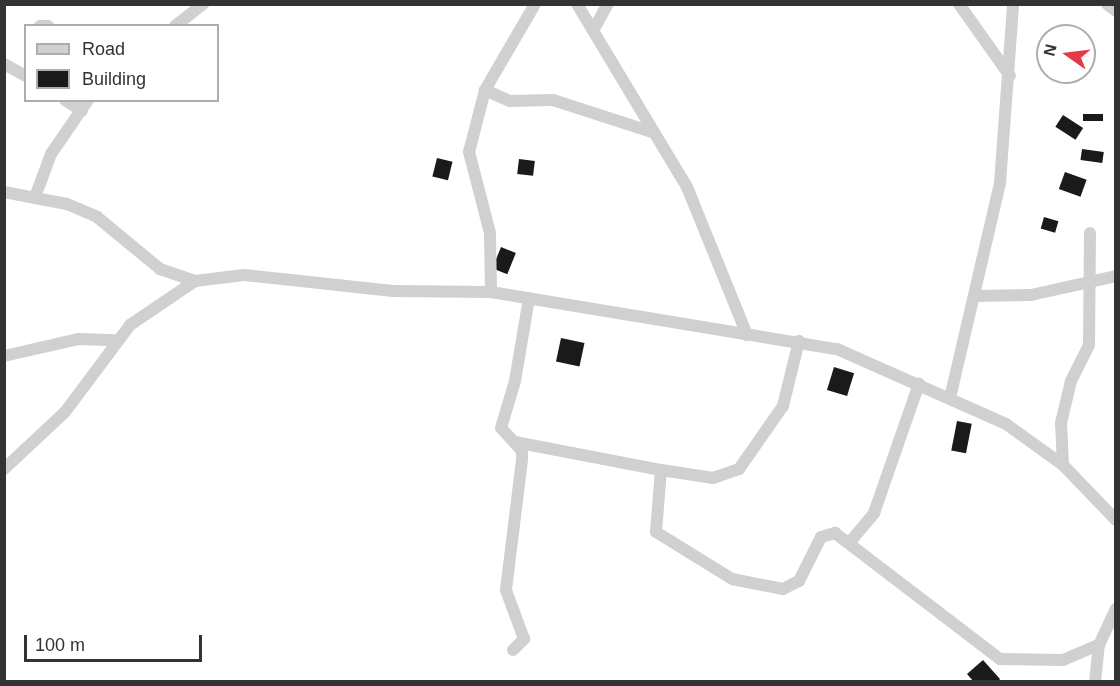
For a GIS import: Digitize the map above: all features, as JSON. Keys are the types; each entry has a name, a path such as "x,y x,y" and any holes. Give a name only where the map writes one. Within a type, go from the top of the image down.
{"street":[{"path":"178,24 203,4"},
{"path":"491,292 490,233 469,152 485,90 535,4"},
{"path":"577,4 595,27 652,132 703,218 747,335"},
{"path":"595,27 608,4"},
{"path":"959,4 1010,76"},
{"path":"950,398 999,183 1010,76 1013,4"},
{"path":"1107,4 1116,11"},
{"path":"4,64 24,75"},
{"path":"485,90 510,101 554,100 652,132"},
{"path":"35,197 51,154 85,106"},
{"path":"4,192 35,197 97,217 160,269 195,281 244,274 393,291 491,292 837,349 1006,424 1063,465 1116,520"},
{"path":"1063,465 1061,423 1071,381 1089,345 1090,233"},
{"path":"974,296 1031,295 1116,276"},
{"path":"4,469 65,412 115,340 195,281"},
{"path":"529,298 515,381 501,428 504,438 661,470 713,478 739,469 783,406 799,341"},
{"path":"4,356 79,339 115,340"},
{"path":"850,542 874,513 919,384"},
{"path":"513,650 524,639 506,590 522,459 515,442"},
{"path":"661,470 656,532 732,579 783,589 799,581 827,533 850,542 980,650 1000,659 1063,660 1100,645"},
{"path":"1095,681 1100,645 1116,609"}],"building":[{"path":"1083,114 1103,114 1103,121 1083,121"},
{"path":"1063,115 1083,128 1076,140 1055,127"},
{"path":"1082,149 1104,152 1102,163 1080,160"},
{"path":"437,158 453,162 448,180 432,176"},
{"path":"519,159 535,161 533,176 517,174"},
{"path":"1065,172 1087,180 1080,197 1059,189"},
{"path":"1044,217 1058,221 1055,233 1041,229"},
{"path":"501,247 516,253 507,274 492,268"},
{"path":"561,338 584,343 579,366 556,361"},
{"path":"834,367 854,373 847,396 827,390"},
{"path":"957,421 972,424 966,453 951,450"},
{"path":"983,660 1000,679 998,682 974,682 967,674"}]}
